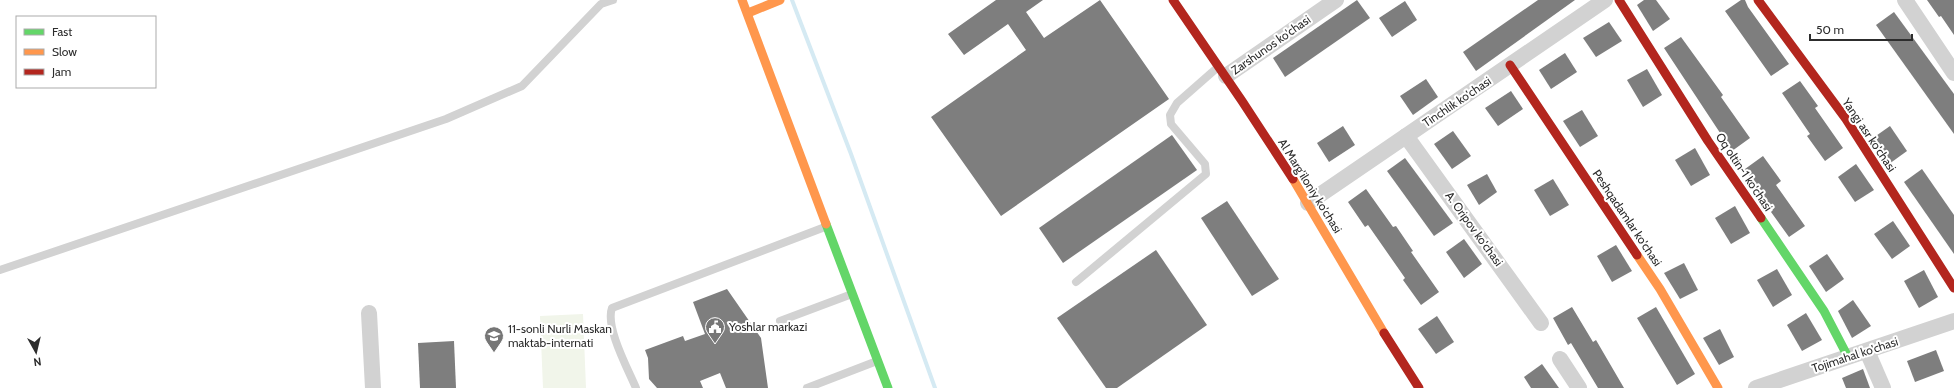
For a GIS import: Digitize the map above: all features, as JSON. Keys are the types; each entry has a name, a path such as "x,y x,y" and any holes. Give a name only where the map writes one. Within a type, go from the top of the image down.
{"street":[{"path":"742,0 888,388"},
{"path":"748,13 780,0"},
{"name":"Al Marg'iloniy ko'chasi","path":"1173,0 1223,71 1308,203 1390,343 1419,388"},
{"name":"Zarshunos ko'chasi","path":"1223,71 1336,0"},
{"name":"Tinchlik ko'chasi","path":"1308,203 1605,0"},
{"name":"Oq oltin-1 ko'chasi","path":"1619,0 1708,141 1824,311 1848,357"},
{"name":"Yangi asr ko'chasi","path":"1758,0 1846,119 1954,288"},
{"path":"1905,0 1954,73"},
{"name":"Peshqadamlar ko'chasi","path":"1510,65 1660,289 1718,388"},
{"name":"A. Oripov ko'chasi","path":"1406,136 1541,323"},
{"path":"369,313 373,388"},
{"name":"Tojimahal ko'chasi","path":"1756,388 1867,352 1954,321"},
{"path":"1867,352 1883,388"},
{"path":"1560,360 1578,388"}],"lane":[{"path":"0,270 460,113 522,86 601,4 613,0"},
{"path":"1076,282 1206,174 1205,164 1171,124 1170,115 1177,103 1223,71"},
{"path":"636,388 613,330 610,316 612,308 827,226"},
{"path":"780,321 853,293"},
{"path":"807,388 878,360"}],"shaded area":[{"path":"583,314 586,388 543,388 540,316"}],"building":[{"path":"996,0 1043,0 1026,12 1044,38 1100,0 1169,99 1001,216 931,117 1026,50 1008,24 964,55 948,34"},
{"path":"1357,0 1370,18 1285,77 1273,58"},
{"path":"1538,0 1575,0 1476,71 1463,52"},
{"path":"1644,0 1656,0 1670,19 1653,31 1637,5"},
{"path":"1741,0 1745,0 1748,7 1789,64 1771,76 1725,11"},
{"path":"1927,0 1954,0 1954,35 1941,16 1939,17"},
{"path":"1405,1 1417,20 1392,37 1379,18"},
{"path":"1894,12 1954,94 1954,134 1876,25"},
{"path":"1609,22 1622,41 1596,57 1583,38"},
{"path":"1681,37 1723,95 1721,97 1750,138 1732,151 1664,48"},
{"path":"1565,53 1577,72 1551,89 1539,70"},
{"path":"1647,69 1662,95 1643,107 1627,80"},
{"path":"1426,79 1438,97 1413,115 1400,96"},
{"path":"1800,81 1818,106 1815,108 1843,148 1825,161 1807,136 1810,134 1782,93"},
{"path":"1511,91 1523,109 1498,126 1485,108"},
{"path":"1582,110 1598,136 1580,147 1563,121"},
{"path":"1343,126 1355,145 1329,162 1317,143"},
{"path":"1890,126 1907,151 1889,164 1873,138"},
{"path":"1453,131 1471,156 1452,169 1434,144"},
{"path":"1172,135 1197,170 1063,263 1039,228"},
{"path":"1695,148 1710,175 1691,186 1675,160"},
{"path":"1763,156 1781,181 1776,185 1805,226 1789,237 1771,212 1773,210 1745,169"},
{"path":"1405,158 1453,223 1434,236 1387,171"},
{"path":"1856,164 1874,190 1855,202 1838,177"},
{"path":"1922,169 1954,215 1954,254 1904,182"},
{"path":"1487,174 1497,192 1479,205 1467,185"},
{"path":"1553,179 1569,205 1550,216 1534,190"},
{"path":"1366,189 1393,227 1396,226 1413,251 1411,252 1439,292 1421,305 1403,280 1405,278 1368,225 1365,227 1348,202"},
{"path":"1227,201 1279,279 1252,296 1201,218"},
{"path":"1735,206 1750,233 1731,244 1715,218"},
{"path":"1893,221 1910,246 1892,259 1874,234"},
{"path":"1464,239 1482,264 1464,278 1446,252"},
{"path":"1616,245 1632,271 1612,282 1597,256"},
{"path":"1156,250 1207,325 1117,388 1106,388 1057,318"},
{"path":"1827,254 1844,279 1826,292 1809,266"},
{"path":"1684,263 1698,290 1680,299 1664,273"},
{"path":"1777,269 1792,295 1773,307 1757,280"},
{"path":"1924,270 1938,297 1919,308 1904,281"},
{"path":"727,289 761,338 768,388 726,388 720,373 700,381 703,388 657,388 649,379 648,358 645,350 683,336 685,341 705,334 693,302"},
{"path":"1853,300 1871,326 1852,338 1838,311"},
{"path":"1572,307 1593,342 1596,340 1624,388 1598,388 1571,343 1568,345 1553,318"},
{"path":"1656,307 1695,374 1677,385 1637,318"},
{"path":"1806,313 1822,340 1802,351 1787,325"},
{"path":"1437,316 1454,342 1436,354 1418,329"},
{"path":"1720,329 1734,357 1719,365 1703,338"},
{"path":"454,341 456,388 420,388 418,343"},
{"path":"1936,350 1944,371 1915,382 1907,361"},
{"path":"1542,364 1559,388 1531,388 1524,377"},
{"path":"1863,369 1870,388 1846,388 1842,378"}],"waterway":[{"path":"792,0 851,154 935,388"}],"traffic: fast":[{"path":"1761,218 1824,311 1848,357"},
{"path":"826,224 888,388"}],"traffic: slow":[{"path":"742,0 826,224"},
{"path":"748,13 780,0"},
{"path":"1293,179 1384,333"},
{"path":"1637,255 1660,289 1718,388"}],"traffic: jam":[{"path":"1173,0 1293,179"},
{"path":"1619,0 1708,141 1761,218"},
{"path":"1758,0 1846,119 1954,288"},
{"path":"1510,65 1637,255"},
{"path":"1384,333 1419,388"}],"place":[{"name":"Yoshlar markazi","path":"715,344"},
{"name":"11-sonli Nurli Maskan maktab-internati","path":"494,353"}]}
